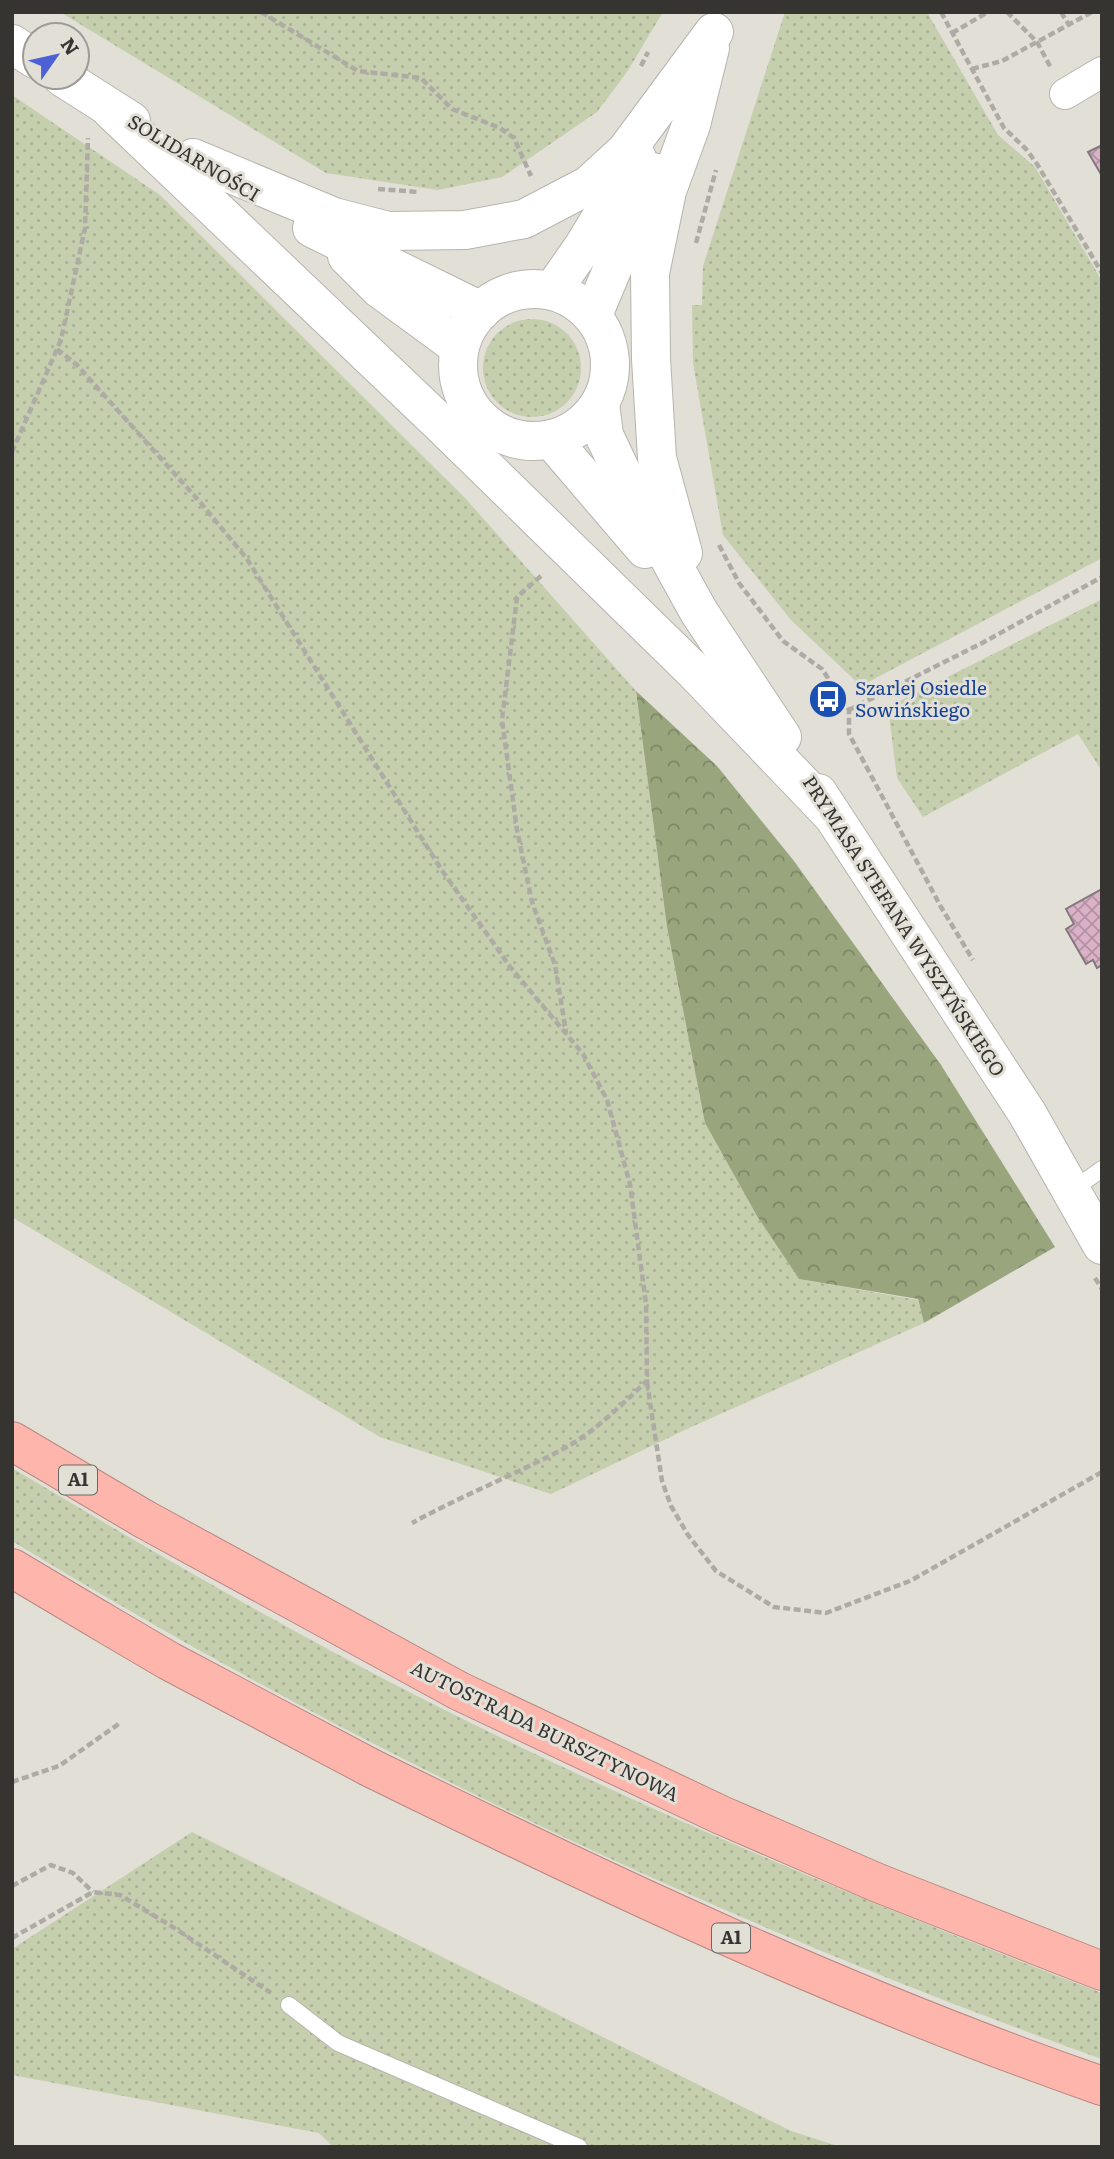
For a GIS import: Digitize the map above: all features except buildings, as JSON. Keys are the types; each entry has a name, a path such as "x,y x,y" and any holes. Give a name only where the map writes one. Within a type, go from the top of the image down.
{"highway":[{"name":"AUTOSTRADA BURSZTYNOWA","path":"12,1441 144,1519 459,1692 745,1826 878,1883 1102,1971"},
{"name":"A1","path":"12,1568 181,1667 370,1768 528,1845 789,1963 1038,2064 1102,2086"}],"street":[{"path":"193,158 334,217 388,231 465,230 524,219 589,185 626,151 719,22"},
{"path":"553,290 583,247 719,22"},
{"path":"593,315 612,265 719,22"},
{"path":"699,612 657,458 649,273 667,191 691,125 719,22"},
{"path":"1065,94 1102,72"},
{"path":"87,94 432,416 695,672 831,814"},
{"name":"SOLIDARNOŚCI","path":"87,94 328,238 398,269 481,311"},
{"name":"SOLIDARNOŚCI","path":"328,238 380,289 459,347"},
{"path":"521,289 553,290 593,315 605,335 610,359 608,382 600,404 579,427 551,439 525,441 500,434 479,419 464,398 457,373 459,347 470,321 491,301 521,289"},
{"name":"PRYMASA STEFANA WYSZYŃSKIEGO","path":"600,404 604,435 609,447 699,612 1027,1113 1071,1191 1095,1256"},
{"name":"PRYMASA STEFANA WYSZYŃSKIEGO","path":"551,439 699,612"}],"lane":[{"path":"1071,1191 1102,1169"},
{"path":"289,2005 338,2043 579,2147"}],"path":[{"path":"261,12 358,71 421,78 452,109 500,128 514,138 532,180"},
{"path":"941,12 1004,128 1027,149 1102,273"},
{"path":"952,33 988,12"},
{"path":"1007,12 1037,42 1065,94"},
{"path":"1061,12 1069,25"},
{"path":"972,69 1002,61 1092,12"},
{"path":"12,452 57,349 85,228 87,94"},
{"path":"693,254 719,158"},
{"path":"370,189 425,193"},
{"path":"57,349 77,365 201,502 247,558 441,869 511,968 583,1054 607,1100 629,1184 646,1304 647,1381 662,1480 671,1506 688,1535 716,1571 774,1607 826,1613 910,1581 1102,1472"},
{"path":"715,538 739,583 783,641 822,669 849,710 849,734"},
{"path":"537,567 541,576 551,585"},
{"path":"541,576 517,597 502,720 516,830 532,902 555,965 566,1032"},
{"path":"849,710 984,642 1102,577"},
{"path":"1095,1256 1102,1289"},
{"path":"412,1523 450,1502 565,1448 614,1413 647,1381"},
{"path":"12,1782 59,1766 120,1723"},
{"path":"12,1886 51,1865 73,1873 93,1892"},
{"path":"12,1938 93,1892 120,1895 289,2005"}],"green space":[{"path":"60,12 663,12 627,72 597,112 502,177 438,190 326,173 91,31 91,21 75,21"},
{"path":"785,12 927,12 998,135 1035,167 1102,281 1102,558 861,686 791,620 723,535 693,363 692,305 702,305 703,266"},
{"path":"12,95 160,195 466,499 636,691 667,927 705,1123 757,1216 799,1279 918,1300 924,1323 689,1428 551,1494 380,1437 12,1217"},
{"path":"532,319 551,323 567,333 577,349 581,368 577,387 567,403 551,413 532,417 513,413 497,403 487,387 483,368 487,349 497,333 513,323"},
{"path":"1102,599 1102,771 1078,734 923,817 897,778 888,707"},
{"path":"636,691 717,766 794,861 941,1065 1055,1247 924,1323 918,1299 799,1279 757,1216 705,1123 667,927"},
{"path":"12,1468 262,1613 499,1737 755,1853 1102,1993 1102,2059 821,1951 682,1891 544,1828 273,1691 12,1541"},
{"path":"192,1832 791,2131 841,2147 333,2147 319,2133 12,2075 12,1949"}],"place":[{"name":"Szarlej Osiedle Sowińskiego","path":"828,699"}]}
